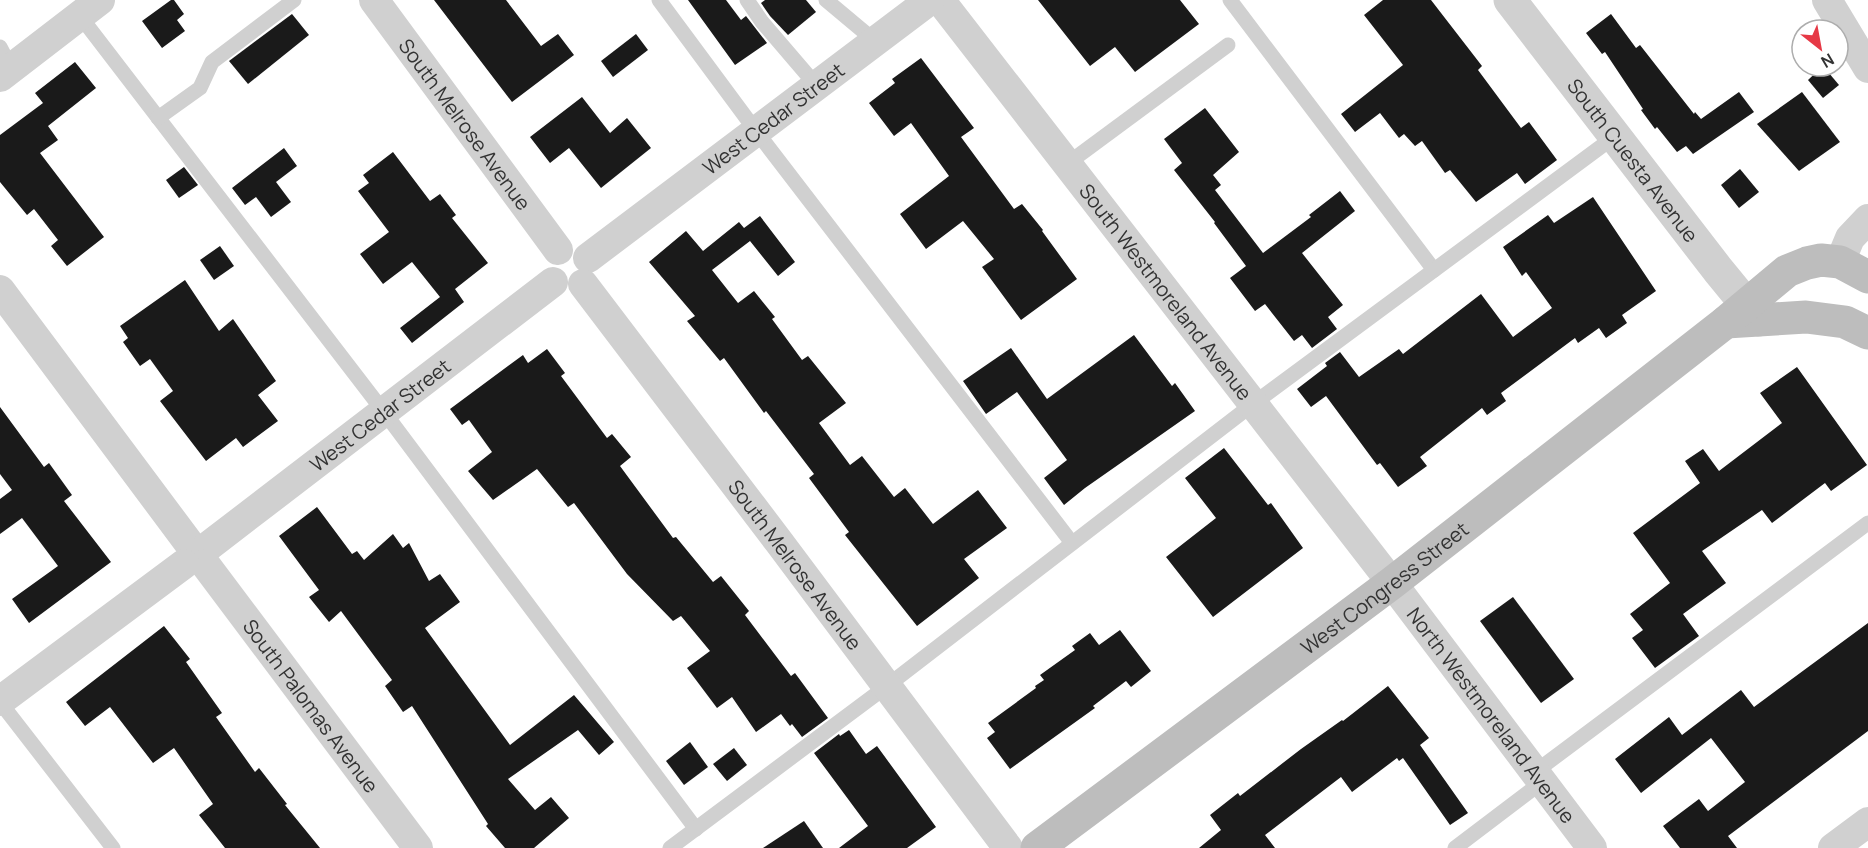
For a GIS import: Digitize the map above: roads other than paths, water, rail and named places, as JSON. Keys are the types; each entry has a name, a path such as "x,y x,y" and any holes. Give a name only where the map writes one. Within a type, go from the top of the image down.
{"main road":[{"name":"West Congress Street","path":"1037,848 1392,583 1743,315 1787,271 1821,260 1854,269"},
{"path":"1743,315 1806,317 1845,322 1868,333"}],"street":[{"name":"South Melrose Avenue","path":"374,0 558,250"},
{"name":"West Cedar Street","path":"585,271 756,131 930,0"},
{"name":"South Westmoreland Avenue","path":"940,0 1392,583"},
{"name":"South Cuesta Avenue","path":"1510,0 1614,136 1743,315"},
{"path":"1827,0 1868,68"},
{"path":"4,64 90,8"},
{"path":"1854,269 1850,238 1868,219"},
{"path":"574,248 579,250 585,271 571,289 564,289 553,282 548,266 550,259 558,250 574,248"},
{"name":"South Melrose Avenue","path":"585,271 887,686 1008,848"},
{"name":"West Cedar Street","path":"0,702 553,282"},
{"name":"South Palomas Avenue","path":"0,290 196,555 418,848"},
{"name":"North Westmoreland Avenue","path":"1392,583 1592,848"},
{"path":"1833,848 1868,822"}],"lane":[{"path":"158,118 200,88 212,62 294,0"},
{"path":"659,0 756,131 1072,543"},
{"path":"747,0 762,22 816,85"},
{"path":"826,0 875,41"},
{"path":"1230,0 1434,270"},
{"path":"90,8 158,118 384,412 696,829"},
{"path":"1067,165 1227,45"},
{"path":"670,848 887,686 1253,404 1614,136"},
{"path":"1455,848 1538,777 1868,523"},
{"path":"0,702 113,848"}]}
